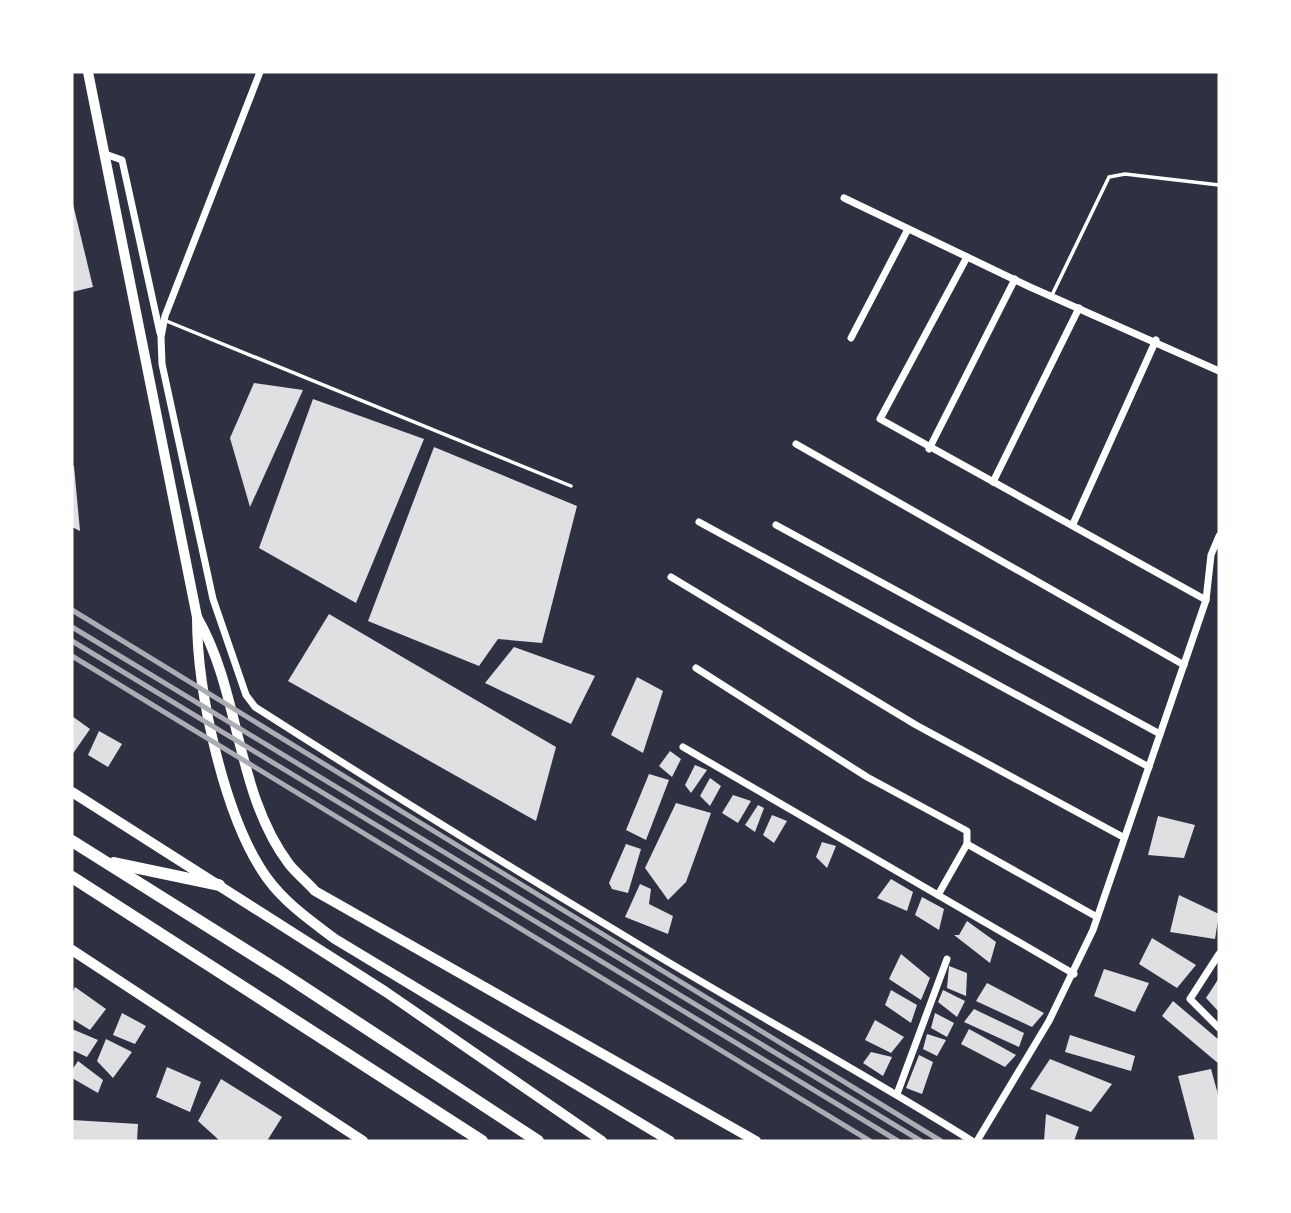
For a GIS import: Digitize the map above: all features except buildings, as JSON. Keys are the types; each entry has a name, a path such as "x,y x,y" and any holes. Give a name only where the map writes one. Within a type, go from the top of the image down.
{"highway":[{"path":"72,841 282,972 538,1141"},
{"path":"103,860 219,886"},
{"path":"72,877 482,1141"}],"street":[{"path":"88,72 197,617 200,676 220,762 248,845 268,879 294,908 335,939 670,1141"},
{"path":"161,337 164,320 260,72"},
{"path":"104,154 122,160 161,337 162,364 213,599 240,683 256,707 645,948 974,1141 1049,1021 1074,974 1097,916 1206,600 1211,555 1219,536"},
{"path":"844,198 1219,371"},
{"path":"851,338 908,229"},
{"path":"967,257 880,415 882,421 929,449 1073,524 1206,600"},
{"path":"929,449 1015,279"},
{"path":"993,482 1079,308"},
{"path":"1073,524 1156,340"},
{"path":"796,444 1184,665"},
{"path":"699,522 1149,767"},
{"path":"776,525 1160,734"},
{"path":"671,577 916,725 1123,837"},
{"path":"1209,582 1219,587"},
{"path":"197,617 214,647 225,676 252,788 269,828 289,863 315,891 757,1141"},
{"path":"696,668 867,777 967,831 967,844 938,895"},
{"path":"682,747 1074,974"},
{"path":"72,792 386,992 602,1141"},
{"path":"967,844 1097,916"},
{"path":"72,950 363,1141"},
{"path":"1219,954 1190,999 1219,1028"},
{"path":"897,1094 947,959"}],"lane":[{"path":"1052,296 1109,177 1125,174 1219,185"},
{"path":"164,320 571,486"}],"railway":[{"path":"72,610 941,1141"},
{"path":"72,627 921,1141"},
{"path":"72,641 898,1141"},
{"path":"72,656 870,1141"}]}
